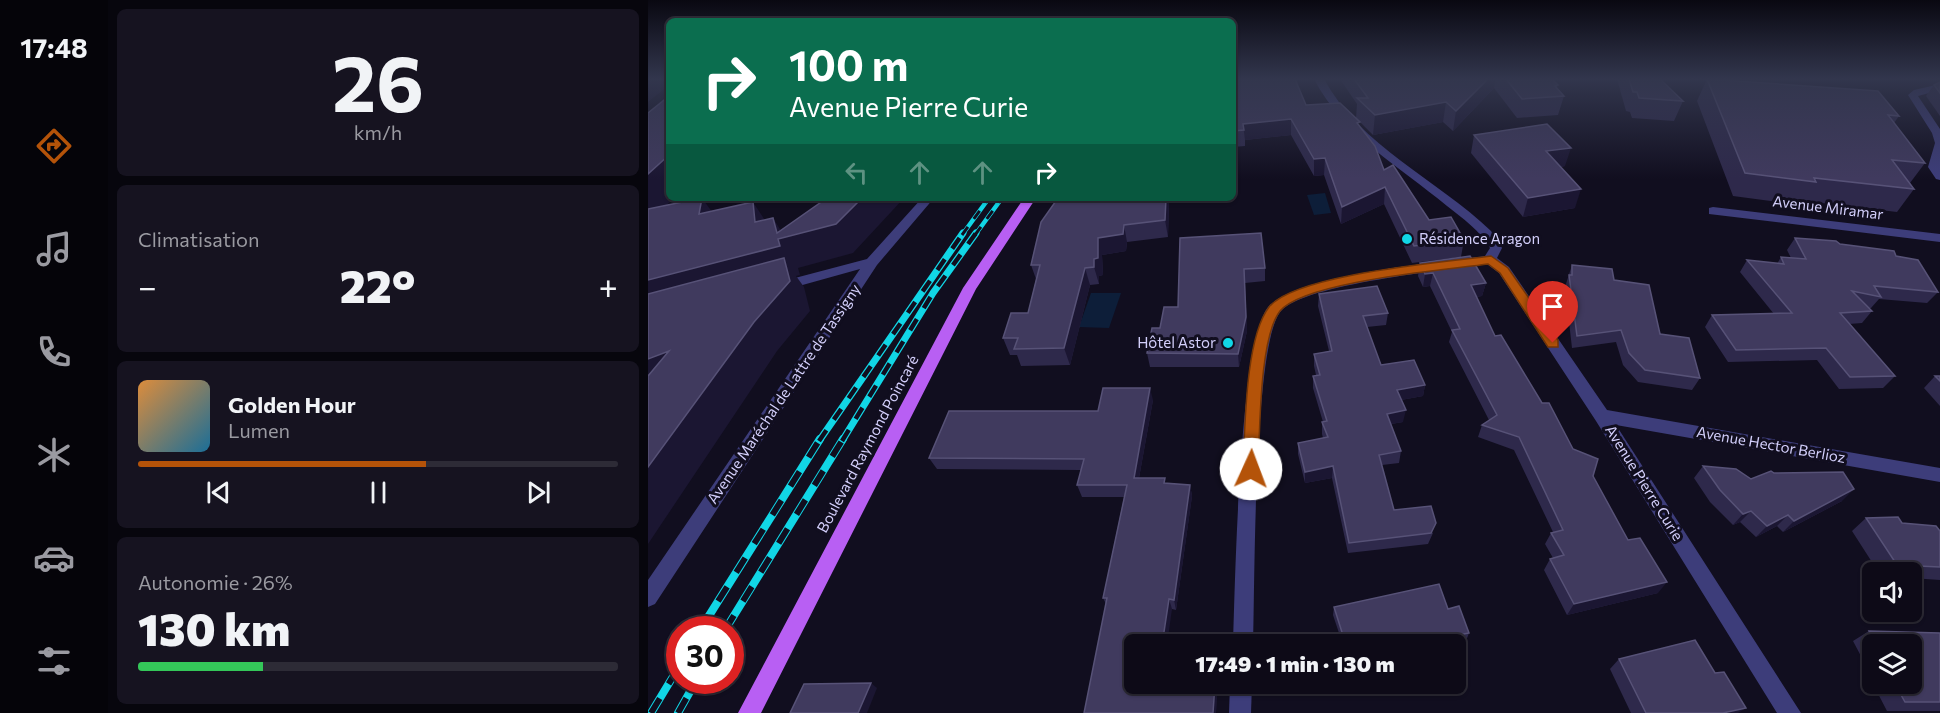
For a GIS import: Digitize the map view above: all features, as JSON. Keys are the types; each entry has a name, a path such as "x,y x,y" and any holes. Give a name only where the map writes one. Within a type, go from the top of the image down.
{"main road":[{"name":"Boulevard Raymond Poincaré","path":"749,713 970,288 1028,201"}],"street":[{"path":"1243,634 1253,403 1262,340 1274,309 1291,297 1307,290 1354,280 1491,259 1496,248 1492,239 1450,202 1338,112"},
{"path":"1923,112 1937,133 1940,143 1934,167 1940,177"},
{"name":"Avenue Maréchal de Lattre de Tassigny","path":"648,597 872,262 925,201"},
{"name":"Avenue Miramar","path":"1713,211 1940,238"},
{"name":"Avenue Pierre Curie","path":"1491,259 1504,270 1602,416 1790,713"},
{"path":"770,289 872,262"},
{"name":"Avenue Hector Berlioz","path":"1602,416 1940,475"},
{"path":"1240,713 1241,694"}],"water":[{"path":"1325,193 1331,213 1314,215 1307,195"},
{"path":"1091,293 1121,293 1109,328 1079,327"}],"building":[{"path":"666,112 666,158 648,174 648,113"},
{"path":"1236,112 1350,112 1360,122 1357,123 1375,146 1384,170 1393,165 1429,220 1451,217 1464,240 1414,246 1385,187 1342,207 1325,158 1314,159 1291,119 1243,124 1244,130 1236,131"},
{"path":"1372,112 1390,112 1375,115"},
{"path":"1720,112 1896,112 1899,116 1888,115 1925,163 1892,160 1914,189 1814,178 1816,182 1745,173"},
{"path":"1547,124 1571,148 1546,151 1581,189 1528,198 1474,135"},
{"path":"687,201 701,201 699,214 753,202 755,222 773,218 777,233 823,201 859,201 836,224 778,239 780,246 648,280 648,209"},
{"path":"1056,201 1166,201 1165,220 1124,225 1123,234 1098,238 1098,258 1094,259 1094,267 1085,268 1064,348 1014,349 1018,338 1003,338 1011,313 1028,313 1040,265 1031,265 1041,222"},
{"path":"1261,233 1265,268 1244,269 1246,317 1238,354 1147,353 1152,328 1160,328 1164,307 1178,307 1180,238"},
{"path":"1795,238 1836,241 1840,244 1894,251 1896,256 1918,260 1938,292 1874,286 1881,297 1852,291 1872,311 1840,313 1895,376 1850,377 1826,348 1736,350 1712,315 1792,313 1747,260 1784,264 1781,257 1806,259"},
{"path":"1470,256 1486,283 1471,285 1495,336 1501,335 1542,403 1549,403 1573,449 1598,459 1593,476 1628,540 1640,538 1667,582 1574,604 1550,559 1564,555 1551,533 1563,530 1519,437 1482,425 1497,415 1452,330 1460,329 1433,273 1425,274 1420,263"},
{"path":"784,258 790,281 754,322 648,467 648,376 669,351 648,359 648,294"},
{"path":"1572,265 1612,269 1614,280 1649,285 1660,334 1689,338 1700,378 1645,370 1629,353 1621,330 1577,336 1569,275 1572,275"},
{"path":"1377,286 1388,313 1363,316 1381,365 1414,360 1425,385 1397,390 1406,410 1387,414 1401,451 1379,455 1394,510 1431,506 1436,523 1431,533 1349,543 1333,466 1305,472 1298,443 1328,437 1322,422 1327,421 1313,376 1320,375 1314,354 1332,351 1319,294"},
{"path":"1103,388 1150,388 1134,478 1165,478 1164,483 1190,485 1174,600 1169,599 1164,634 1124,634 1124,694 1214,694 1213,713 1084,713 1107,598 1103,598 1127,485 1077,485 1084,459 929,458 949,411 1098,411"},
{"path":"1703,466 1736,469 1751,479 1771,471 1774,473 1843,472 1854,489 1794,521 1788,515 1767,526 1751,511 1743,514 1720,490"},
{"path":"1898,517 1902,523 1936,526 1940,531 1940,567 1922,566 1922,562 1895,562 1866,518"},
{"path":"1439,584 1448,609 1459,606 1469,633 1343,634 1334,607"},
{"path":"1869,631 1940,633 1940,702 1905,702 1901,694 1922,694 1922,634 1871,634"},
{"path":"1695,640 1715,673 1724,672 1746,708 1723,713 1646,713 1619,659"},
{"path":"871,683 858,713 790,713 804,684"}],"railway":[{"path":"962,235 987,201"},
{"path":"975,235 1000,201"},
{"path":"819,441 963,233"},
{"path":"842,441 933,293 976,233"},
{"path":"709,616 820,439"},
{"path":"734,616 843,439"},
{"path":"651,713 666,688"},
{"path":"678,713 689,694"}],"place":[{"name":"Résidence Aragon","path":"1407,239"},
{"name":"Hôtel Astor","path":"1228,343"}],"route":[{"path":"1251,469 1253,403 1262,340 1274,309 1291,297 1307,290 1354,280 1491,259 1504,270 1553,343"}]}
